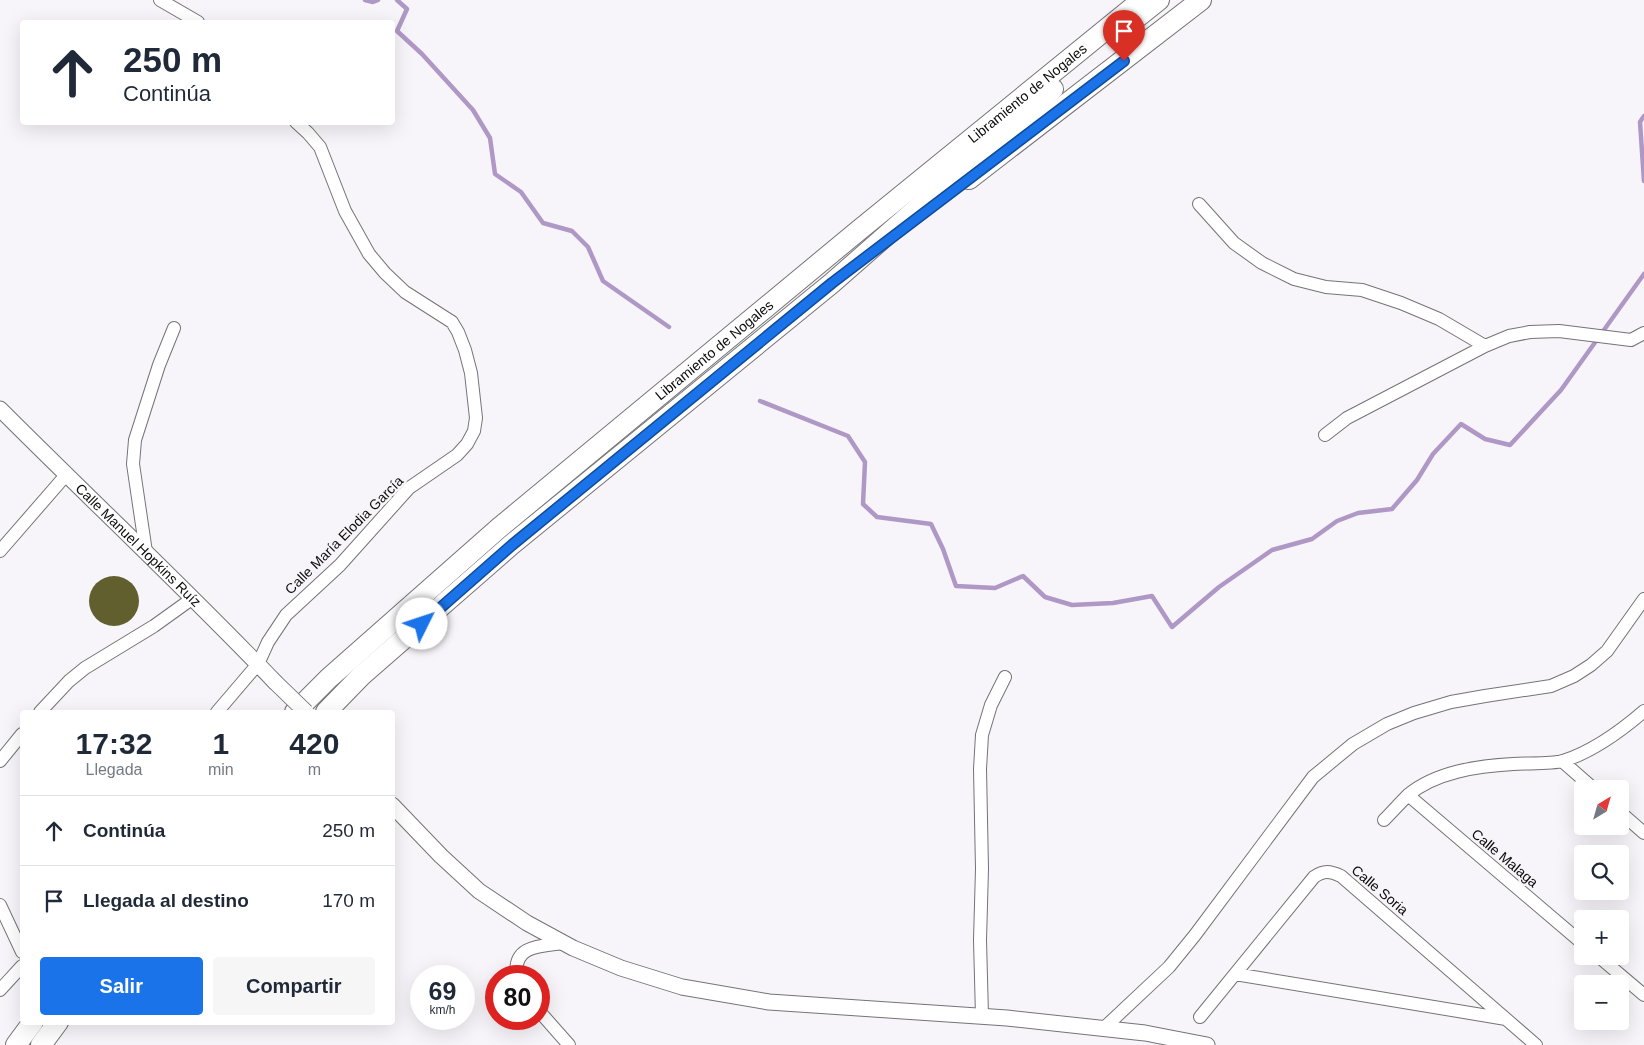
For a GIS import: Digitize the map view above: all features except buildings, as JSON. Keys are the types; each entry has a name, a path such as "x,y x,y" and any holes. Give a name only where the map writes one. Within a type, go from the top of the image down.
{"highway":[{"name":"Libramiento de Nogales","path":"297,710 329,678 499,528 858,231 1142,0"},
{"name":"Libramiento de Nogales","path":"328,710 362,676 512,545 832,283 1090,56 1159,0"},
{"path":"832,283 1180,0"},
{"path":"832,283 1202,0"},
{"path":"16,1045 31,1025"},
{"path":"41,1045 56,1025"}],"street":[{"path":"160,0 195,20"},
{"name":"Calle María Elodia García","path":"219,710 258,664 268,642 286,615 340,565 409,488 457,455 467,444 474,431 476,418 471,373 465,350 452,322 405,292 369,254 345,211 320,147 299,125"},
{"path":"1199,204 1234,243 1262,263 1294,279 1326,287 1362,290 1401,303 1439,320 1485,346"},
{"path":"146,552 133,464 134,440 159,364 174,328"},
{"path":"1325,436 1347,418 1485,346 1509,336 1530,332 1559,331 1631,340 1644,333"},
{"name":"Calle Manuel Hopkins Ruíz","path":"0,408 304,710"},
{"path":"0,551 66,475"},
{"path":"42,710 69,681 85,668 154,626 193,598"},
{"path":"1104,1028 1169,967 1313,777 1353,744 1387,724 1414,713 1451,702 1551,686 1574,676 1607,651 1644,599"},
{"path":"982,1016 980,940 982,869 980,769 982,735 991,705 1005,677"},
{"path":"1384,820 1408,796 1430,781 1456,772 1501,764 1562,761 1594,746 1624,728 1644,711"},
{"path":"0,761 20,736"},
{"path":"1562,761 1584,780"},
{"name":"Calle Malaga","path":"1408,796 1574,936"},
{"path":"395,808 479,891 527,923 563,943 621,968 682,987 769,1002 982,1016 1104,1028 1145,1033 1207,1045"},
{"path":"1629,820 1644,833"},
{"name":"Calle Soria","path":"1200,1017 1314,877 1322,872 1331,871 1341,876 1536,1045"},
{"path":"0,905 20,948"},
{"path":"516,965 518,958 533,946 563,943"},
{"path":"1609,965 1644,995"},
{"path":"0,990 20,968"},
{"path":"1235,974 1506,1019"},
{"path":"550,1023 569,1045"}],"waterway":[{"path":"365,0 373,2 378,0"},
{"path":"397,0 407,9 397,31 422,54 473,110 490,138 495,174 521,192 543,223 572,231 588,247 603,281 669,327"},
{"path":"1644,116 1640,122 1644,181"},
{"path":"760,401 848,436 865,462 863,504 877,517 931,524 943,549 956,586 995,588 1023,576 1045,597 1072,605 1113,603 1152,596 1172,627 1219,587 1272,550 1312,539 1337,521 1358,513 1392,509 1417,480 1433,454 1461,424 1485,439 1510,445 1561,390 1644,274"}],"route":[{"path":"422,624 512,545 832,283 1124,61"}]}
